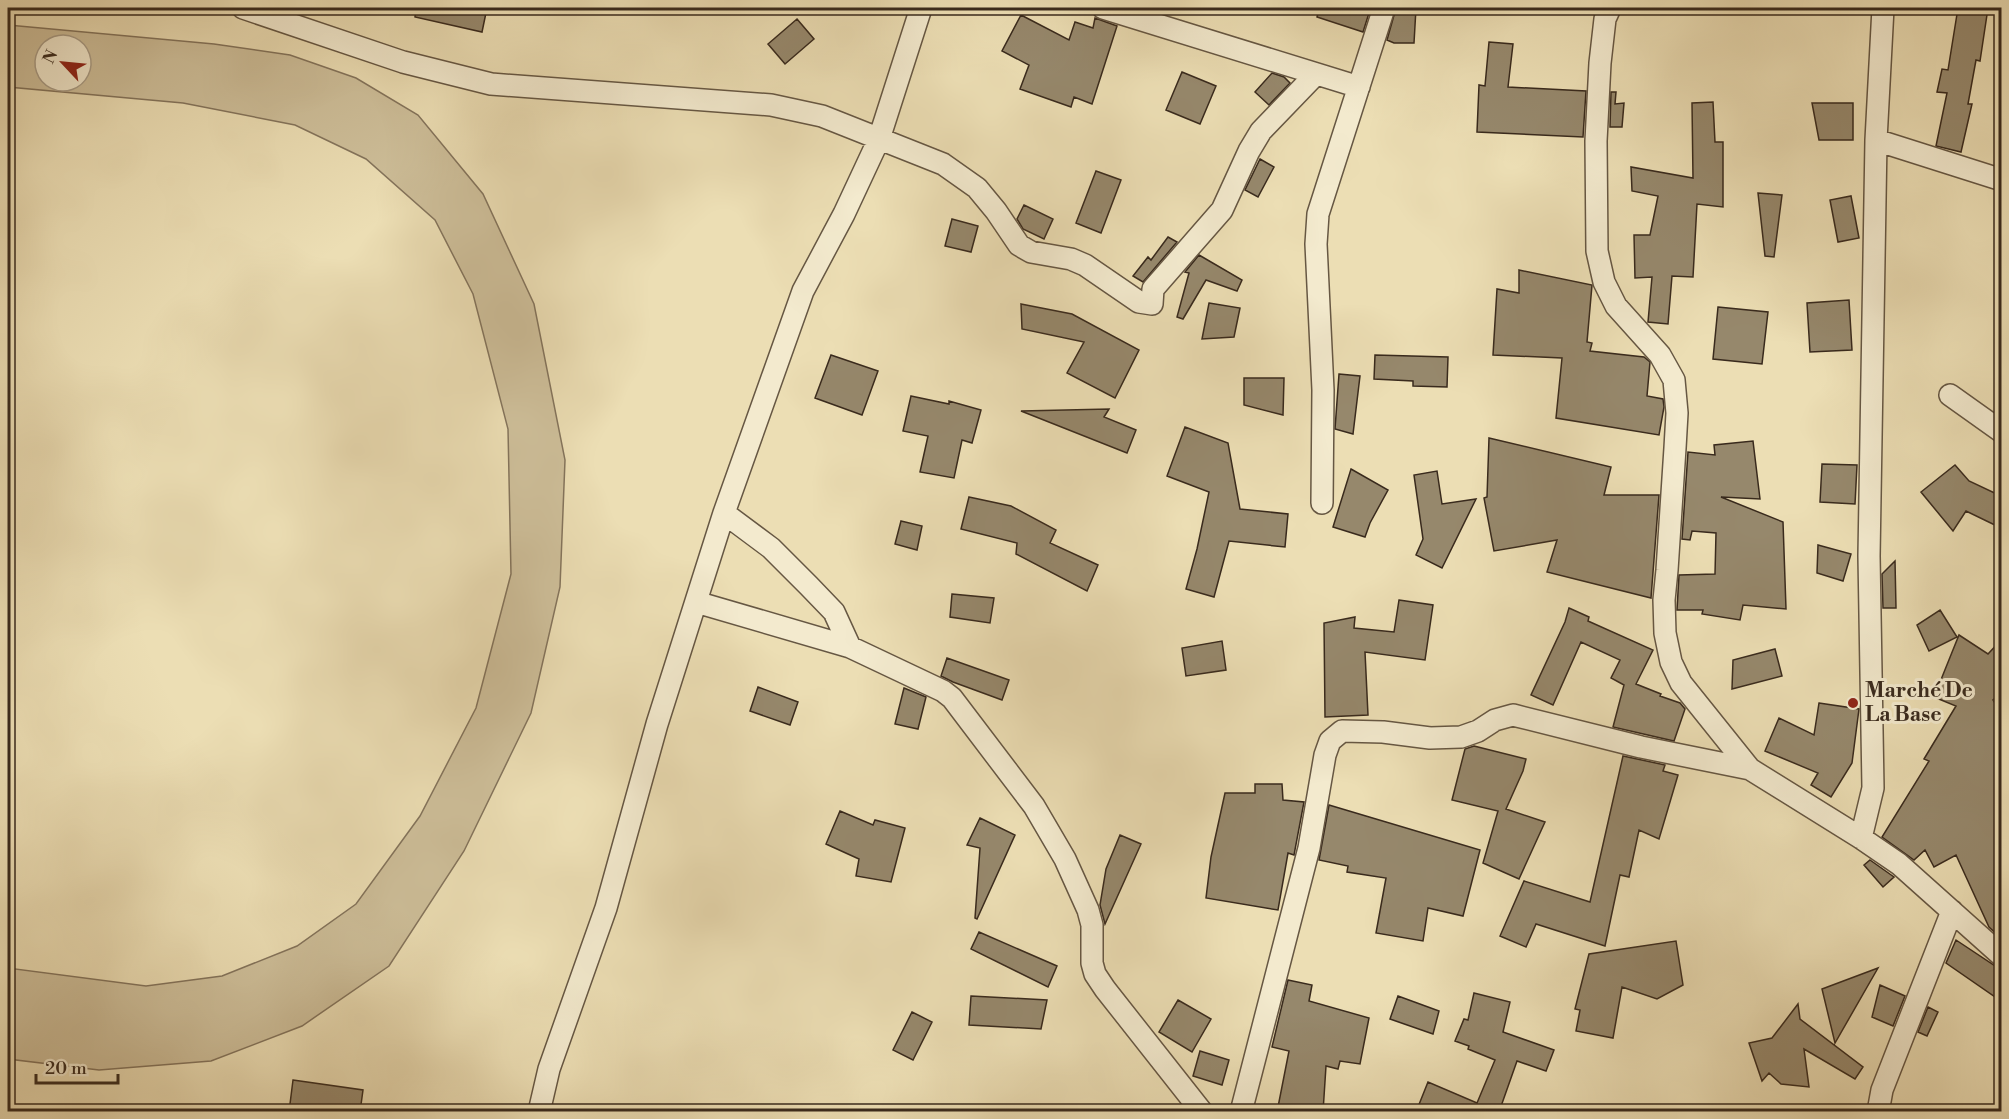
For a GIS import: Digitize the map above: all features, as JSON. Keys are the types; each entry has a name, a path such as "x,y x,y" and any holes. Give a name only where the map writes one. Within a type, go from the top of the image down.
{"street":[{"path":"243,8 403,62 491,84 771,105 822,116 943,164 977,188 996,211 1018,245 1031,252 1071,259 1085,265 1138,302 1152,304 1153,290 1222,210 1249,151 1261,131 1316,74"},
{"path":"539,1112 549,1069 606,908 657,724 724,513 803,291 844,214 879,139 921,8"},
{"path":"1103,8 1359,87"},
{"path":"1322,502 1323,390 1316,244 1318,214 1384,8"},
{"path":"1610,8 1605,19 1600,63 1596,141 1597,251 1604,282 1616,306 1660,355 1674,380 1677,413 1664,600 1665,633 1671,662 1681,683 1750,769 1899,864 2001,956"},
{"path":"1861,838 1873,788 1869,556 1876,140 1883,8"},
{"path":"1876,140 2001,180"},
{"path":"1950,395 2001,432"},
{"path":"724,513 771,548 834,612 850,647"},
{"path":"696,602 850,647 943,691 952,698 1034,806 1065,859 1088,910 1092,925 1092,963 1095,974 1202,1112"},
{"path":"1241,1112 1309,848 1325,755 1330,741 1342,731 1383,732 1430,738 1461,737 1478,731 1495,720 1513,715 1641,747 1750,769"},
{"path":"1878,1112 1882,1090 1952,911"}],"shaded area":[{"path":"8,25 214,44 290,55 356,78 418,115 483,194 534,304 565,460 560,587 531,713 464,851 389,966 302,1026 211,1061 99,1070 8,1059 8,968 146,986 222,976 297,946 356,904 420,816 476,708 511,574 508,429 473,294 435,220 366,159 295,125 183,103 74,93 93,93 93,33 33,33 33,89 8,87"}],"building":[{"path":"416,8 487,8 482,32 415,17"},
{"path":"1319,8 1353,8 1369,13 1363,32 1317,17"},
{"path":"1396,8 1416,8 1414,43 1394,43 1387,40"},
{"path":"1958,8 1988,8 1980,61 1976,60 1968,104 1972,104 1961,152 1936,146 1947,93 1937,92 1942,69 1948,70"},
{"path":"1021,15 1069,40 1075,22 1093,28 1095,18 1117,26 1092,104 1074,97 1071,107 1020,89 1029,65 1002,51"},
{"path":"797,19 814,39 785,64 768,44"},
{"path":"1489,42 1513,44 1508,87 1586,91 1583,137 1477,132 1479,85 1485,86"},
{"path":"1182,72 1216,86 1200,124 1166,110"},
{"path":"1272,73 1284,77 1290,83 1269,105 1255,92"},
{"path":"1611,92 1616,92 1615,104 1624,103 1622,127 1610,127"},
{"path":"1713,102 1715,142 1723,142 1723,207 1697,204 1693,277 1672,276 1668,324 1648,322 1652,277 1635,278 1634,235 1650,235 1658,196 1632,191 1631,167 1693,178 1692,103"},
{"path":"1812,103 1853,103 1853,140 1819,140"},
{"path":"1260,159 1274,167 1258,197 1245,190"},
{"path":"1096,171 1121,180 1101,233 1076,223"},
{"path":"1758,193 1782,195 1774,257 1765,256"},
{"path":"1851,196 1859,238 1838,242 1830,200"},
{"path":"1024,205 1053,219 1044,239 1023,229 1017,219"},
{"path":"952,219 978,226 971,252 945,246"},
{"path":"1168,237 1177,242 1143,282 1133,276 1148,257 1151,260"},
{"path":"1199,255 1242,280 1237,291 1206,280 1183,319 1177,317 1189,273 1185,272"},
{"path":"1519,270 1592,285 1587,342 1592,343 1590,351 1644,357 1650,362 1647,396 1663,399 1664,407 1659,435 1556,418 1562,358 1493,355 1497,289 1519,293"},
{"path":"1849,300 1852,350 1810,352 1807,303"},
{"path":"1209,303 1240,308 1234,337 1202,339"},
{"path":"1021,304 1072,314 1139,350 1115,398 1067,373 1084,342 1022,329"},
{"path":"1718,307 1768,312 1762,364 1713,359"},
{"path":"831,355 878,371 862,415 815,398"},
{"path":"1375,355 1448,357 1447,387 1413,386 1413,381 1374,379"},
{"path":"1339,374 1360,376 1353,434 1335,429"},
{"path":"1244,378 1284,378 1283,415 1244,405"},
{"path":"911,396 949,404 949,401 981,410 972,443 962,440 954,478 920,472 928,436 903,431"},
{"path":"1109,409 1104,417 1136,430 1127,453 1021,411"},
{"path":"1185,427 1228,443 1240,509 1288,514 1285,547 1229,541 1214,597 1186,589 1209,492 1167,476"},
{"path":"1489,438 1611,467 1604,495 1659,495 1651,598 1547,572 1557,540 1494,551 1484,498 1487,497"},
{"path":"1753,441 1760,499 1721,497 1783,522 1786,609 1743,605 1740,620 1702,614 1703,610 1677,610 1679,575 1715,574 1716,533 1692,531 1690,540 1682,539 1688,452 1715,455 1714,445"},
{"path":"1822,464 1857,465 1855,504 1820,502"},
{"path":"1955,465 1969,481 2001,496 2001,528 1966,511 1953,531 1921,492"},
{"path":"1351,469 1388,490 1365,537 1333,527"},
{"path":"1437,471 1442,504 1476,499 1442,568 1416,555 1423,539 1414,475"},
{"path":"969,497 1011,506 1056,530 1050,543 1098,565 1087,591 1016,554 1017,543 961,529"},
{"path":"901,521 922,526 917,550 895,544"},
{"path":"1818,545 1851,554 1843,581 1817,573"},
{"path":"1895,561 1896,608 1883,608 1882,574"},
{"path":"952,594 994,598 990,623 950,617"},
{"path":"1399,600 1433,605 1425,660 1365,652 1368,715 1325,717 1324,623 1355,617 1354,628 1394,632"},
{"path":"1569,608 1589,617 1588,621 1653,650 1636,684 1680,703 1685,709 1674,741 1613,727 1624,685 1611,678 1620,660 1581,642 1553,705 1531,695 1565,622"},
{"path":"1940,610 1957,637 1929,651 1917,625"},
{"path":"1959,635 1988,654 2001,640 2001,693 1993,700 2001,713 2001,938 1989,927 1956,855 1934,867 1925,850 1914,860 1882,837 1929,761 1924,759 1956,706 1934,697"},
{"path":"1222,641 1226,670 1186,676 1182,648"},
{"path":"1775,649 1782,676 1732,689 1733,660"},
{"path":"947,658 1009,680 1002,700 941,676"},
{"path":"758,687 798,702 790,725 750,711"},
{"path":"904,688 926,697 918,729 895,724"},
{"path":"1819,703 1859,709 1852,763 1831,797 1811,785 1818,773 1765,751 1779,718 1814,735"},
{"path":"1474,746 1526,759 1506,809 1545,822 1519,879 1483,863 1498,811 1452,800 1465,749"},
{"path":"1623,756 1665,765 1663,771 1678,775 1659,839 1639,830 1629,877 1620,875 1605,946 1536,924 1526,947 1500,936 1524,881 1590,902"},
{"path":"1255,784 1282,784 1283,800 1304,802 1294,855 1288,853 1278,910 1206,898 1211,857 1225,793 1255,793"},
{"path":"1329,805 1480,850 1463,916 1428,908 1423,941 1376,933 1386,878 1347,872 1348,866 1319,860"},
{"path":"840,811 873,825 875,820 905,828 891,882 856,876 859,859 826,844"},
{"path":"980,818 1015,835 977,919 975,918 980,848 967,845"},
{"path":"1120,835 1141,844 1105,924 1100,905 1106,869"},
{"path":"1870,860 1894,877 1883,887 1864,865"},
{"path":"979,932 1057,966 1048,987 971,949"},
{"path":"1956,940 2001,970 2001,1001 1946,963"},
{"path":"1676,941 1683,985 1657,999 1622,987 1613,1038 1576,1031 1580,1010 1575,1009 1589,954"},
{"path":"1878,968 1835,1043 1822,989"},
{"path":"1288,980 1312,985 1309,1001 1369,1018 1360,1064 1340,1061 1338,1069 1326,1066 1323,1112 1277,1112 1289,1051 1272,1047"},
{"path":"1880,985 1905,996 1893,1026 1872,1017"},
{"path":"1474,993 1510,1002 1503,1032 1554,1050 1546,1071 1517,1061 1499,1112 1416,1112 1428,1082 1477,1103 1495,1060 1455,1041 1464,1019 1468,1020"},
{"path":"971,996 1047,1000 1041,1029 969,1025"},
{"path":"1398,996 1439,1011 1433,1034 1390,1019"},
{"path":"1178,1000 1211,1019 1192,1052 1159,1032"},
{"path":"1798,1004 1800,1019 1863,1067 1855,1079 1804,1049 1809,1087 1781,1084 1769,1073 1762,1081 1749,1043 1772,1038"},
{"path":"1928,1007 1938,1012 1927,1036 1918,1032"},
{"path":"912,1012 932,1022 913,1060 893,1050"},
{"path":"1200,1051 1229,1060 1222,1085 1193,1076"},
{"path":"293,1080 363,1090 360,1112 289,1112"}],"place":[{"name":"Marché De La Base","path":"1853,703"}]}
